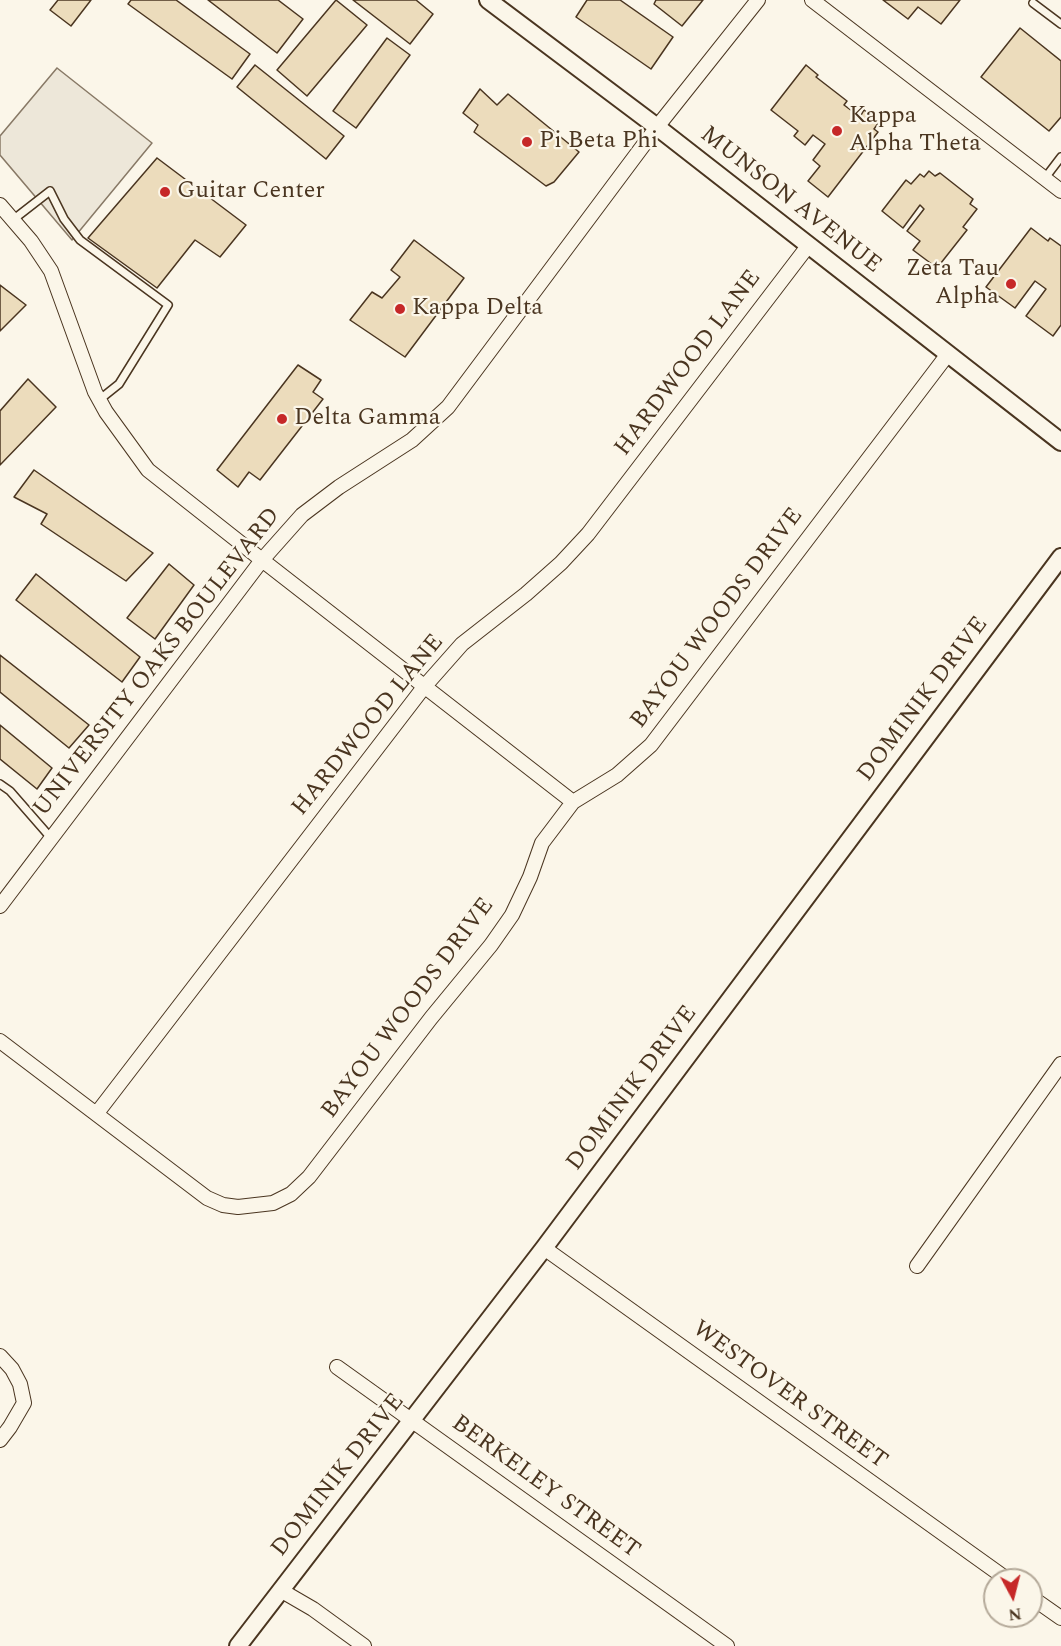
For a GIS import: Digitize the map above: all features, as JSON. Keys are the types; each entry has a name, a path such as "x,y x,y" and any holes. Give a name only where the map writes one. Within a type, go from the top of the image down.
{"street":[{"name":"MUNSON AVENUE","path":"488,0 657,127 1061,442"},
{"name":"UNIVERSITY OAKS BOULEVARD","path":"0,906 262,560 302,515 339,487 412,440 448,407 657,127 758,0"},
{"path":"812,0 1061,191"},
{"path":"0,205 14,219 51,271 99,400 148,470 573,802"},
{"name":"HARDWOOD LANE","path":"97,1113 424,687 462,644 526,594 561,563 588,534 808,246"},
{"name":"BAYOU WOODS DRIVE","path":"0,1041 207,1198 223,1205 238,1207 273,1203 291,1194 309,1177 431,1018 491,945 512,915 530,877 542,843 573,802 617,775 651,745 948,354"},
{"name":"DOMINIK DRIVE","path":"238,1646 544,1248 1061,557"},
{"path":"917,1266 1061,1064"},
{"name":"WESTOVER STREET","path":"544,1248 991,1568"},
{"path":"0,1356 12,1369 20,1384 24,1403 0,1440"},
{"name":"BERKELEY STREET","path":"337,1367 727,1646"},
{"path":"282,1591 313,1609 364,1646"},
{"path":"1043,1605 1061,1618"}],"lane":[{"path":"1033,3 1061,24"},
{"path":"1045,178 1061,157"},
{"path":"14,219 50,191 64,219 80,240 168,305 119,384 99,400"},
{"path":"0,784 10,791 51,838"}],"shaded area":[{"path":"57,68 152,143 72,240 0,155 0,136"}],"building":[{"path":"58,0 91,0 71,26 50,10"},
{"path":"131,0 176,0 250,54 232,79 128,4"},
{"path":"208,0 278,0 303,19 277,53"},
{"path":"336,0 367,25 307,96 277,70"},
{"path":"353,0 416,0 433,14 410,44"},
{"path":"587,0 620,0 673,37 651,69 576,17"},
{"path":"656,0 703,0 682,26 654,4"},
{"path":"883,0 960,0 941,24 918,7 908,19"},
{"path":"1020,28 1061,61 1061,117 1049,131 981,77"},
{"path":"387,38 410,55 356,128 333,111"},
{"path":"255,65 344,136 326,159 237,87"},
{"name":"Kappa Alpha Theta","path":"806,65 818,75 816,77 847,101 844,105 860,117 864,110 879,122 874,129 878,132 828,197 808,181 820,166 813,160 825,144 813,135 805,145 794,136 798,131 771,110"},
{"name":"Pi Beta Phi","path":"480,89 497,105 508,94 579,152 554,182 546,186 474,132 478,125 463,113"},
{"name":"Guitar Center","path":"157,158 246,225 220,257 195,240 157,288 88,238"},
{"path":"929,171 935,176 940,173 973,199 970,204 977,209 963,227 967,230 937,268 913,250 920,241 907,231 924,209 920,205 903,228 882,211 906,180 911,184 920,174 924,177"},
{"name":"Zeta Tau Alpha","path":"1031,228 1048,241 1050,238 1061,246 1061,325 1053,336 1026,316 1046,289 1035,281 1015,308 986,287"},
{"name":"Kappa Delta","path":"414,240 464,278 405,357 350,320 372,292 382,298 400,277 391,270"},
{"path":"0,285 26,305 0,331"},
{"name":"Delta Gamma","path":"298,365 321,380 313,392 323,399 260,480 249,472 238,487 217,470"},
{"path":"28,379 56,407 0,465 0,411"},
{"path":"34,470 153,553 126,581 41,524 47,514 14,497"},
{"path":"169,564 194,585 155,639 127,618"},
{"path":"36,574 140,657 122,682 16,600"},
{"path":"0,655 89,725 69,748 0,692"},
{"path":"0,725 52,768 37,789 0,759"}],"place":[{"name":"Kappa Alpha Theta","path":"837,131"},
{"name":"Pi Beta Phi","path":"527,142"},
{"name":"Guitar Center","path":"165,192"},
{"name":"Zeta Tau Alpha","path":"1011,284"},
{"name":"Kappa Delta","path":"400,309"},
{"name":"Delta Gamma","path":"282,419"}]}
